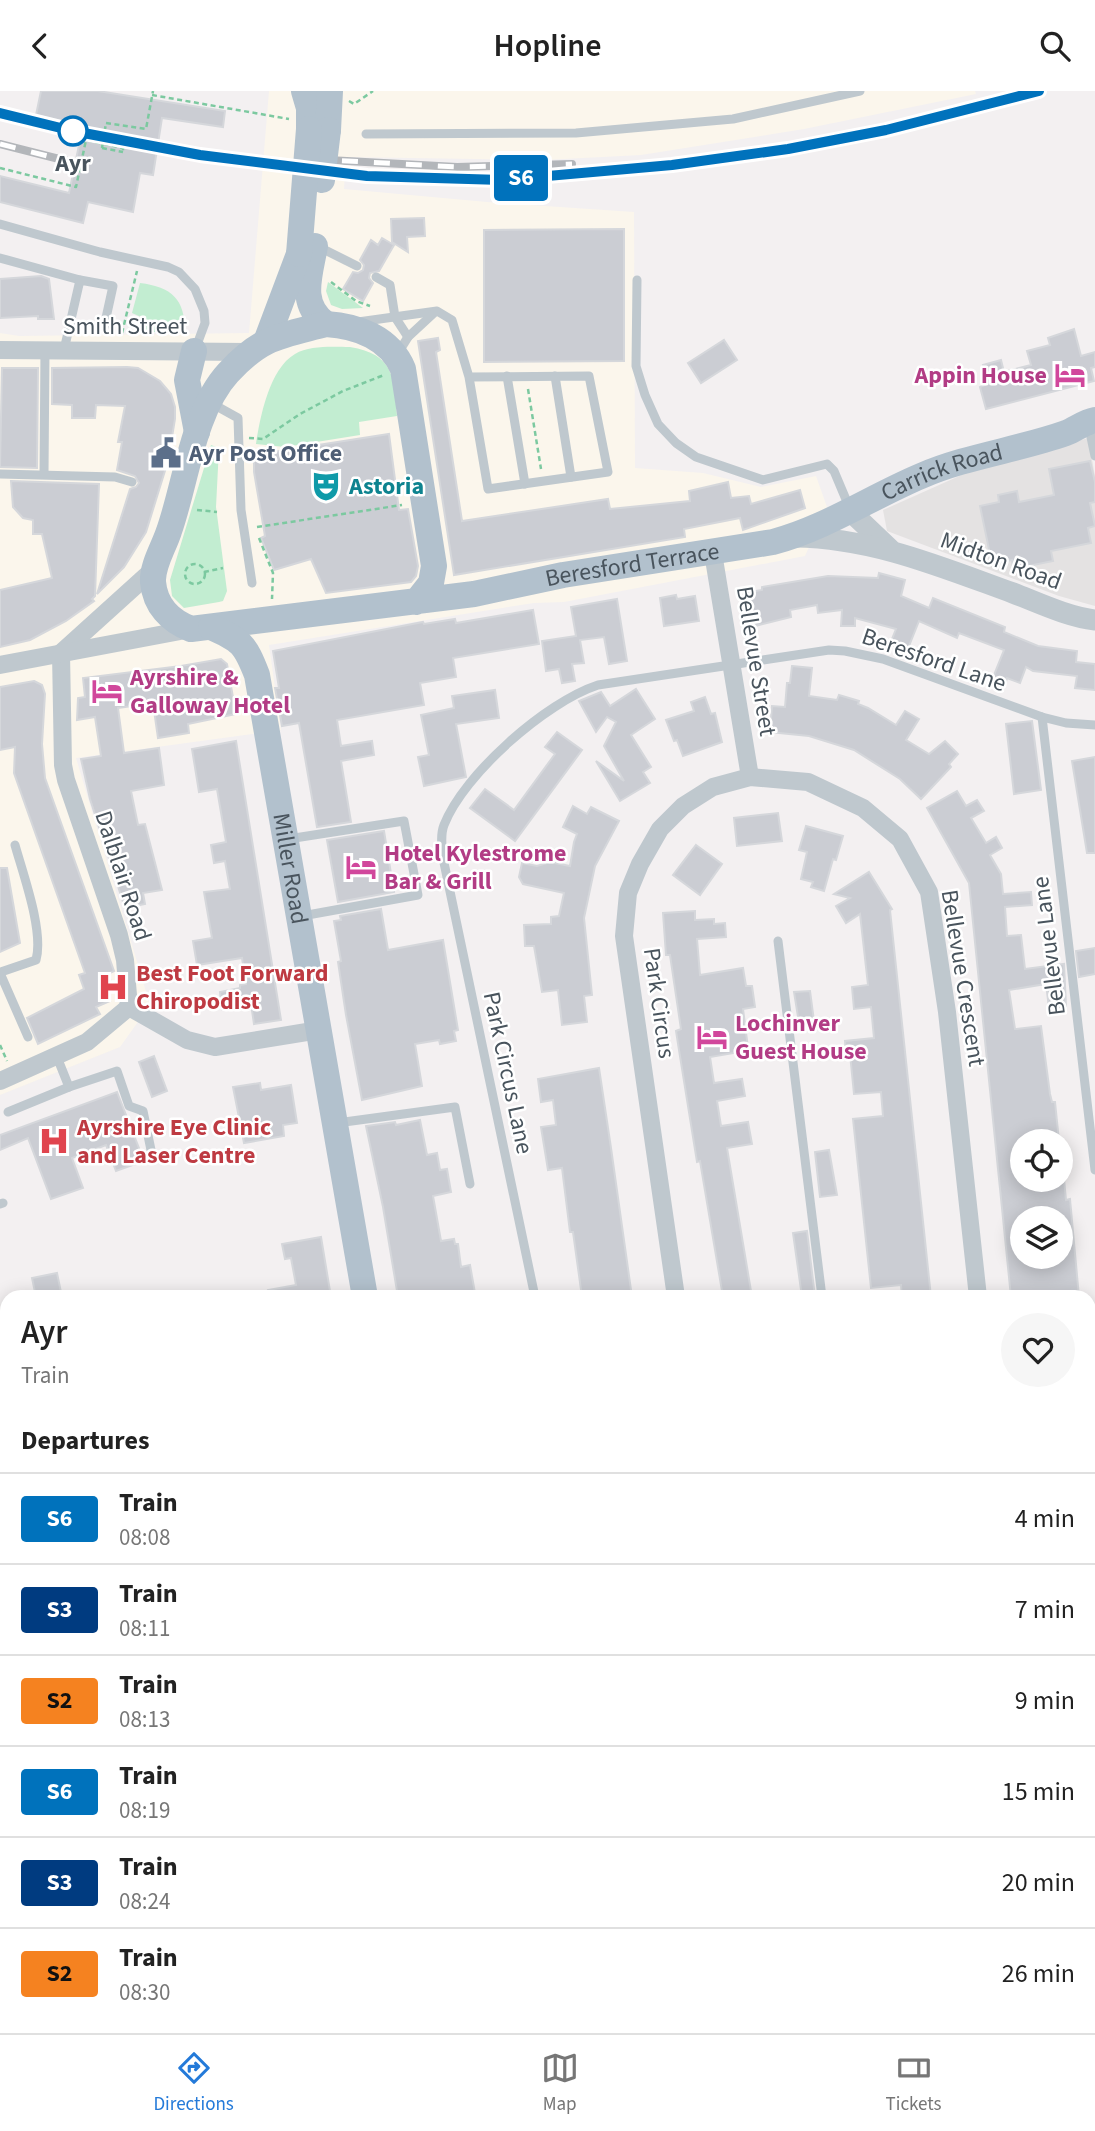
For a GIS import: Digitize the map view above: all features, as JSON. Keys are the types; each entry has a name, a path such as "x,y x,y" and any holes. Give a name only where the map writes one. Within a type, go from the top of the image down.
{"main road":[{"path":"304,91 311,126 308,305 316,317 365,333 403,354 433,566 432,583 416,602"},
{"path":"311,126 338,96"},
{"path":"155,568 176,492 209,402 220,382 258,346 307,250"},
{"path":"258,346 331,324"},
{"path":"194,351 187,380 197,434"},
{"name":"Carrick Road","path":"792,537 851,512 920,476 980,456 1066,433 1091,421"},
{"name":"Beresford Terrace","path":"201,628 474,594 563,575 713,553 792,537"},
{"path":"433,566 446,580 474,594"},
{"name":"Miller Road","path":"155,568 153,583 167,615 178,624 232,636 242,644 257,675 364,1290"},
{"path":"257,675 256,646 259,637 283,618"}],"street":[{"name":"Smith Street","path":"0,350 194,351 258,346"},
{"name":"Midton Road","path":"851,512 890,549"},
{"name":"Midton Road","path":"792,537 826,538 890,549 1042,604 1095,620"},
{"name":"Bellevue Street","path":"713,553 750,777"},
{"path":"61,653 155,568"},
{"path":"0,665 201,628"},
{"name":"Dalblair Road","path":"61,653 61,752 64,772 122,947 129,1007"},
{"name":"Park Circus","path":"675,1290 624,936 628,893 640,864 660,829 683,806 713,787 750,777"},
{"name":"Bellevue Crescent","path":"750,777 808,782 863,808 900,839 929,892 947,1012 977,1290"},
{"path":"0,1081 87,1042 129,1007 187,1040 215,1047 319,1030"}],"lane":[{"path":"366,134 602,131 733,119 860,91"},
{"path":"0,224 179,272 195,289 204,311 205,323 194,351"},
{"path":"307,250 357,266"},
{"path":"0,258 113,286 104,327"},
{"path":"376,277 390,285 403,354"},
{"path":"64,350 80,279"},
{"path":"637,281 636,366 657,424 676,443 696,457 763,480 827,464 834,471 851,512"},
{"path":"331,324 437,311 452,320 469,377 488,489 608,472 589,376 469,377"},
{"path":"403,354 437,311"},
{"path":"44,350 44,474"},
{"path":"507,376 526,484"},
{"path":"555,376 571,477"},
{"path":"209,402 238,418 242,510 252,583"},
{"path":"1091,421 1095,456"},
{"path":"0,474 115,477 132,482"},
{"name":"Beresford Lane","path":"443,858 443,827 473,781 517,735 558,703 598,685 821,652 845,651 883,659 1042,717 1066,723 1095,725"},
{"name":"Bellevue Lane","path":"1042,717 1095,1170"},
{"path":"286,840 404,821 418,895 300,917"},
{"path":"15,845 29,896 39,949 36,960 1,972 28,1037"},
{"name":"Park Circus Lane","path":"443,858 534,1290"},
{"path":"778,941 821,1290"},
{"path":"57,1057 69,1087"},
{"path":"8,1112 117,1071 130,1106 143,1111 151,1150"},
{"path":"335,1123 456,1107 470,1184"}],"path":[{"path":"338,96 354,104 373,91"},
{"path":"0,168 76,187 86,140 124,148 123,152 102,148 106,123 146,129 153,93 311,126"},
{"path":"118,350 139,261"},
{"path":"329,275 331,282 356,301 395,317"},
{"path":"239,438 262,439 403,354"},
{"path":"532,376 528,389 543,481"},
{"path":"256,527 423,502"},
{"path":"255,517 256,527 273,573 283,618"},
{"path":"194,565 201,566 204,572 204,579 197,584 191,583 186,577 186,570 194,565"},
{"path":"204,572 222,568"}],"shaded area":[{"path":"269,91 975,91 976,94 804,129 641,155 544,160 346,157 344,189 634,212 635,468 703,473 761,487 816,476 827,507 805,556 564,602 534,603 269,645 281,730 76,758 150,1005 120,1047 0,1095 0,333 19,336 249,333"},
{"path":"1088,438 1095,476 1095,606 1059,596 887,531 883,510 975,469"}],"green space":[{"path":"328,282 363,308 342,309 331,305 326,291"},
{"path":"140,283 161,288 174,297 182,311 185,332 144,332 141,317 132,313"},
{"path":"350,347 375,355 389,369 395,390 397,416 359,422 360,435 285,447 256,444 267,395 286,361 308,349"},
{"path":"211,445 219,448 216,507 227,591 223,601 184,608 172,596 170,580"}],"building":[{"path":"41,91 98,91 225,111 223,127 162,118 153,175 140,173 133,212 88,202 83,223 0,202 0,176 69,193 83,126 36,115"},
{"path":"424,218 425,236 407,237 408,252 392,242 391,219"},
{"path":"624,229 624,361 484,362 484,230"},
{"path":"382,238 394,245 379,271 370,273 369,278 373,283 363,301 343,289 353,272 363,270 364,265 360,260 371,240 378,245"},
{"path":"41,276 49,279 54,319 38,319 38,316 0,318 0,279"},
{"path":"1074,329 1081,356 1095,352 1095,367 1091,368 1094,381 986,409 980,387 985,385 983,365 1001,360 1004,372 1031,365 1027,351 1050,345 1048,338"},
{"path":"438,338 440,350 436,352 462,521 608,499 610,509 690,501 689,491 728,482 731,498 749,496 751,504 800,490 805,508 743,530 740,518 684,529 685,537 454,575 418,341"},
{"path":"724,340 737,360 701,383 688,363"},
{"path":"2,368 38,368 37,468 0,467"},
{"path":"52,368 138,368 160,381 171,394 175,419 168,461 146,532 124,567 97,594 130,489 139,483 135,476 117,470 122,442 118,442 125,406 96,405 95,418 72,418 72,405 52,404"},
{"path":"389,434 399,510 408,509 418,566 416,576 411,582 326,593 311,559 274,570 261,538 265,536 254,472 254,455"},
{"path":"1090,461 1095,482 1095,502 1090,503 1095,526 1088,528 1091,543 1051,551 1053,561 1013,569 1012,560 992,564 980,506 999,502 998,495 1017,491 1019,502 1054,495 1049,469"},
{"path":"11,481 99,484 95,596 92,599 94,601 66,621 30,640 0,647 0,590 52,578 42,534 33,534 33,520 23,518 13,507"},
{"path":"879,573 905,580 901,596 929,608 933,598 1005,627 1004,632 1038,646 1077,651 1076,662 1095,664 1095,690 1075,688 1077,676 1033,671 1026,667 1020,683 1007,678 1005,685 992,680 1004,650 959,633 957,638 919,621 907,651 890,644 896,629 855,618 855,626 841,626 842,610 818,613 817,605 790,610 791,617 755,626 749,592 762,590 762,587 828,576 878,578"},
{"path":"676,595 677,599 695,596 699,621 664,626 660,598"},
{"path":"617,599 627,661 609,664 604,637 580,640 584,663 572,664 575,681 562,683 559,669 546,671 542,641 576,636 571,607"},
{"path":"533,610 539,644 453,658 456,677 420,683 424,705 337,720 341,746 372,741 374,755 341,761 351,822 317,827 299,723 282,726 275,688 279,688 273,651 423,622 455,619 456,623"},
{"path":"221,659 227,664 236,714 188,724 189,733 158,738 153,703 118,708 124,753 159,748 164,785 131,791 138,825 145,824 162,890 143,893 145,904 125,908 90,799 81,759 101,756 95,717 77,720 78,698 85,697 83,678"},
{"path":"792,666 812,668 809,696 837,700 839,695 859,701 858,704 896,725 905,711 919,719 906,740 929,754 945,741 958,754 949,764 951,767 921,799 900,779 854,750 809,736 770,732 772,706 785,707"},
{"path":"34,681 42,685 45,694 42,744 45,778 114,971 108,974 113,987 105,990 110,1001 96,1007 100,1014 38,1044 27,1018 84,989 79,975 85,973 14,773 15,747 0,750 0,687"},
{"path":"636,689 655,719 631,735 651,767 643,772 650,783 620,801 596,761 624,781 604,746 616,722 607,717 596,732 579,701 601,692 610,706"},
{"path":"495,690 499,718 456,724 466,777 424,786 418,757 429,755 421,715 454,708 452,696"},
{"path":"705,697 711,714 715,713 722,742 683,756 666,720 694,711 691,702"},
{"path":"1032,721 1041,790 1014,794 1006,724"},
{"path":"557,732 582,750 515,841 470,808 485,789 514,810 555,754 545,747"},
{"path":"236,741 281,1020 254,1024 251,1004 222,1009 220,992 246,984 242,958 197,965 193,941 212,938 204,892 230,889 225,861 214,863 211,845 226,842 217,789 199,792 192,749"},
{"path":"1095,757 1095,853 1087,853 1072,761"},
{"path":"957,791 966,806 977,800 984,811 971,818 986,843 996,837 1002,848 990,855 1001,874 1003,894 1031,892 1032,905 1005,907 1007,936 1021,935 1025,969 1064,964 1066,1006 1049,1008 1046,984 1009,990 1015,1029 1041,1026 1058,1129 1010,1129 1010,1192 1065,1192 1066,1200 1070,1199 1071,1206 1010,1206 1010,1269 1073,1269 1073,1232 1078,1290 1010,1290 969,883 927,808"},
{"path":"573,806 587,814 591,807 619,821 595,866 584,918 592,995 584,996 587,1022 562,1025 558,990 542,992 534,946 525,946 524,925 551,924 551,917 559,916 564,893 523,884 519,877 522,863 537,866 550,862 570,866 577,834 563,827"},
{"path":"778,813 782,841 737,846 734,818"},
{"path":"806,826 843,836 824,891 811,887 813,882 801,879 807,852 799,850"},
{"name":"Hotel Kylestrome Bar & Grill","path":"384,831 394,892 338,902 327,840"},
{"path":"696,845 722,864 700,895 673,875"},
{"path":"0,868 7,868 20,943 0,952"},
{"path":"869,872 892,909 930,1290 901,1290 901,1285 871,1288 853,1119 883,1116 881,1092 854,1094 850,1054 846,1055 845,1041 874,1038 871,1007 854,1009 852,987 868,985 860,914 846,923 836,906 850,898 834,894"},
{"path":"381,909 388,950 443,940 458,1030 454,1031 456,1041 440,1044 439,1040 415,1044 422,1086 362,1100 346,1015 334,921 341,920 340,916"},
{"path":"695,911 695,920 714,919 714,924 725,923 726,937 697,939 700,975 743,968 746,986 752,986 755,1007 743,1009 748,1048 710,1057 714,1083 742,1079 745,1096 717,1101 721,1126 748,1122 752,1144 727,1148 751,1290 722,1290 700,1161 697,1162 676,1031 681,1029 670,955 666,955 663,913"},
{"path":"1095,948 1095,974 1079,977 1076,951"},
{"path":"810,991 814,1021 799,1023 794,992"},
{"path":"154,1056 167,1091 152,1097 139,1062"},
{"path":"599,1068 631,1290 581,1290 562,1168 548,1170 541,1127 556,1125 553,1100 541,1102 538,1079"},
{"path":"260,1083 261,1090 291,1085 297,1123 283,1125 284,1136 244,1143 233,1087"},
{"path":"117,1092 144,1161 116,1171 106,1145 72,1158 83,1188 51,1199 28,1138 0,1150 0,1135"},
{"path":"420,1120 427,1155 437,1153 440,1170 447,1169 451,1192 433,1196 441,1241 454,1239 455,1244 458,1244 461,1267 470,1265 474,1290 397,1290 366,1126 395,1122 396,1125"},
{"path":"829,1150 837,1195 820,1197 815,1152"},
{"path":"807,1231 814,1290 801,1290 793,1233"},
{"path":"321,1237 330,1290 268,1290 296,1285 291,1258 285,1259 282,1244"},
{"path":"57,1273 61,1290 35,1290 32,1278"}],"railway":[{"path":"0,113 132,142 265,163 354,174 472,181 598,174 791,148 885,130 1039,91"},
{"path":"0,144 79,164"},
{"path":"310,159 457,167 572,164"}],"train":[{"name":"S6","path":"0,113 73,131 200,155 367,176 502,180 672,165 788,149 886,130 1039,91"}],"place":[{"name":"Ayr","path":"73,131"},
{"name":"Appin House","path":"1070,375"},
{"name":"Ayr Post Office","path":"166,453"},
{"name":"Astoria","path":"326,486"},
{"name":"Ayrshire & Galloway Hotel","path":"107,691"},
{"name":"Hotel Kylestrome Bar & Grill","path":"361,867"},
{"name":"Best Foot Forward Chiropodist","path":"113,987"},
{"name":"Lochinver Guest House","path":"712,1037"},
{"name":"Ayrshire Eye Clinic and Laser Centre","path":"54,1141"}]}
